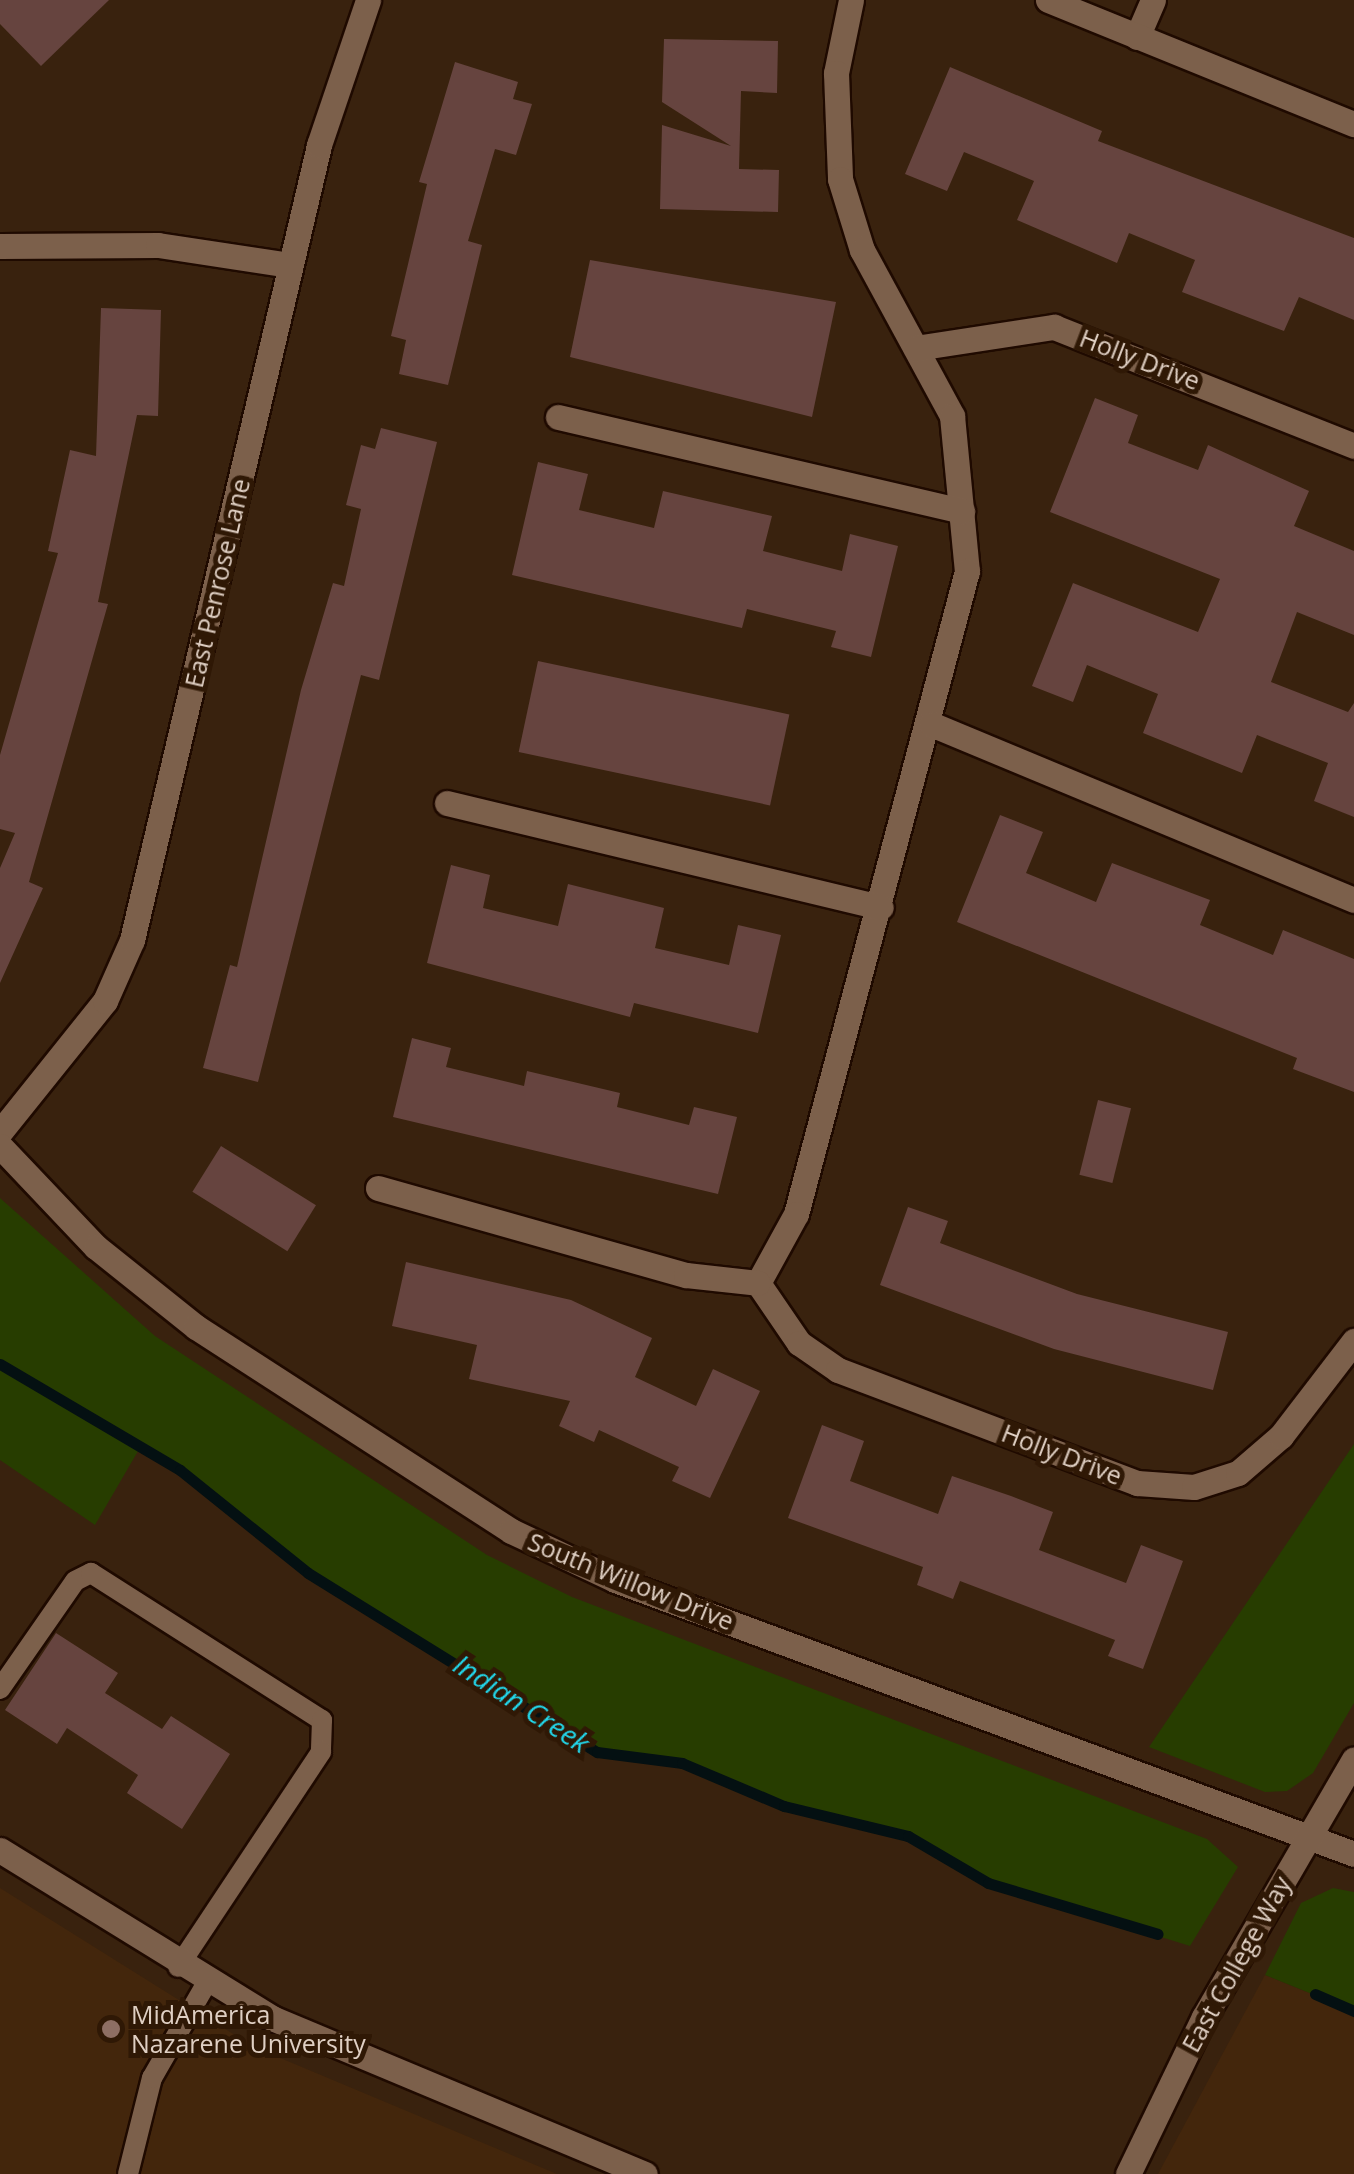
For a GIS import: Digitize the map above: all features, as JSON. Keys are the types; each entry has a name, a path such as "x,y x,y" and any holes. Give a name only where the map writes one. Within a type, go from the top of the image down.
{"street":[{"name":"East Penrose Lane","path":"0,1132 105,1001 132,940 290,265 368,0"},
{"path":"378,1188 686,1275 758,1283 796,1214 931,724 967,571 952,416 862,250 840,178 836,73 852,0"},
{"path":"1048,0 1354,124"},
{"path":"1136,37 1154,0"},
{"path":"0,246 158,245 290,265"},
{"name":"Holly Drive","path":"916,348 1054,328 1354,446"},
{"path":"558,418 962,511"},
{"path":"931,724 1354,900"},
{"path":"447,803 880,907"},
{"name":"South Willow Drive","path":"0,1146 96,1247 196,1326 511,1531 615,1580 1354,1854"},
{"name":"Holly Drive","path":"758,1283 799,1344 838,1370 1137,1482 1194,1487 1238,1472 1281,1436 1354,1340"},
{"name":"East College Way","path":"1128,2174 1204,2017 1354,1759"},
{"path":"0,1850 206,1984 373,2065 645,2174"}],"lane":[{"path":"0,1689 75,1581 91,1573 322,1720 321,1752 178,1967"},
{"path":"128,2174 152,2078 206,1984"}],"shaded area":[{"name":"MidAmerica Nazarene University","path":"0,1888 254,2047 557,2174 0,2174"},
{"path":"1265,1975 1354,2011 1354,2174 1158,2174"}],"green space":[{"path":"0,1198 155,1336 487,1555 572,1597 1207,1839 1238,1867 1190,1946 988,1883 908,1836 784,1806 682,1763 597,1752 308,1573 141,1446 95,1525 0,1460"},
{"path":"1354,1444 1354,1703 1313,1773 1287,1791 1265,1792 1149,1747"},
{"path":"1333,1888 1354,1892 1354,2011 1265,1975 1301,1903"}],"building":[{"path":"0,0 109,0 41,66 0,24"},
{"path":"664,39 778,41 777,93 741,91 739,169 779,170 778,212 660,209 662,125 731,146 662,102"},
{"path":"455,62 518,82 513,99 532,104 516,155 495,149 468,241 482,245 448,385 399,374 406,340 391,336 427,184 419,182"},
{"path":"950,67 1102,131 1098,141 1354,238 1354,320 1299,297 1284,331 1182,292 1195,260 1129,233 1117,263 1017,220 1034,181 964,152 947,191 905,174"},
{"path":"590,260 836,302 812,417 570,357"},
{"path":"101,308 161,310 158,416 137,415 98,602 108,604 29,882 43,888 0,983 0,868 15,833 0,829 0,755 58,553 48,551 70,450 96,456"},
{"path":"1095,398 1138,415 1128,443 1198,470 1208,445 1309,491 1294,526 1354,551 1354,635 1297,612 1271,682 1348,712 1354,703 1354,817 1314,801 1328,763 1257,735 1242,773 1143,733 1158,694 1087,665 1073,702 1032,686 1073,583 1198,632 1220,579 1050,512"},
{"path":"381,428 437,442 379,680 361,675 258,1082 203,1068 230,965 237,967 301,690 333,583 344,586 361,509 346,505 361,445 375,449"},
{"path":"538,462 588,474 579,510 654,528 663,491 772,516 763,551 842,571 850,534 898,546 871,657 831,647 836,631 747,609 742,628 512,575"},
{"path":"538,661 789,714 770,805 519,752"},
{"path":"1000,815 1043,832 1026,873 1096,902 1112,863 1210,900 1200,925 1273,955 1283,930 1354,959 1354,1092 1293,1069 1297,1058 957,922"},
{"path":"451,865 490,875 483,908 558,926 568,884 664,908 655,948 729,965 738,925 781,935 758,1033 634,1003 630,1017 427,963"},
{"path":"412,1038 451,1048 446,1067 524,1086 527,1071 620,1093 617,1107 689,1125 694,1107 737,1117 718,1194 393,1117"},
{"path":"1098,1100 1131,1108 1112,1183 1079,1175"},
{"path":"221,1146 316,1205 287,1251 192,1192"},
{"path":"908,1207 948,1221 940,1243 1077,1294 1228,1332 1213,1390 1054,1349 880,1285"},
{"path":"406,1262 571,1300 652,1338 635,1377 696,1406 713,1369 760,1391 710,1498 672,1481 679,1467 599,1430 594,1442 559,1426 570,1401 469,1379 477,1345 392,1326"},
{"path":"822,1425 864,1441 850,1481 938,1514 952,1476 1011,1496 1053,1512 1039,1550 1126,1583 1141,1545 1183,1561 1143,1669 1108,1656 1115,1640 960,1581 953,1599 917,1585 923,1567 788,1518"},
{"path":"56,1633 118,1673 105,1693 162,1729 171,1716 230,1754 182,1829 127,1793 138,1775 67,1728 57,1744 5,1710"}],"waterway":[{"name":"Indian Creek","path":"0,1364 180,1470 308,1573 597,1752 682,1763 784,1806 908,1836 988,1883 1158,1934"},
{"name":"Indian Creek","path":"1315,1994 1354,2011"}],"place":[{"name":"MidAmerica Nazarene University","path":"111,2029"}]}
